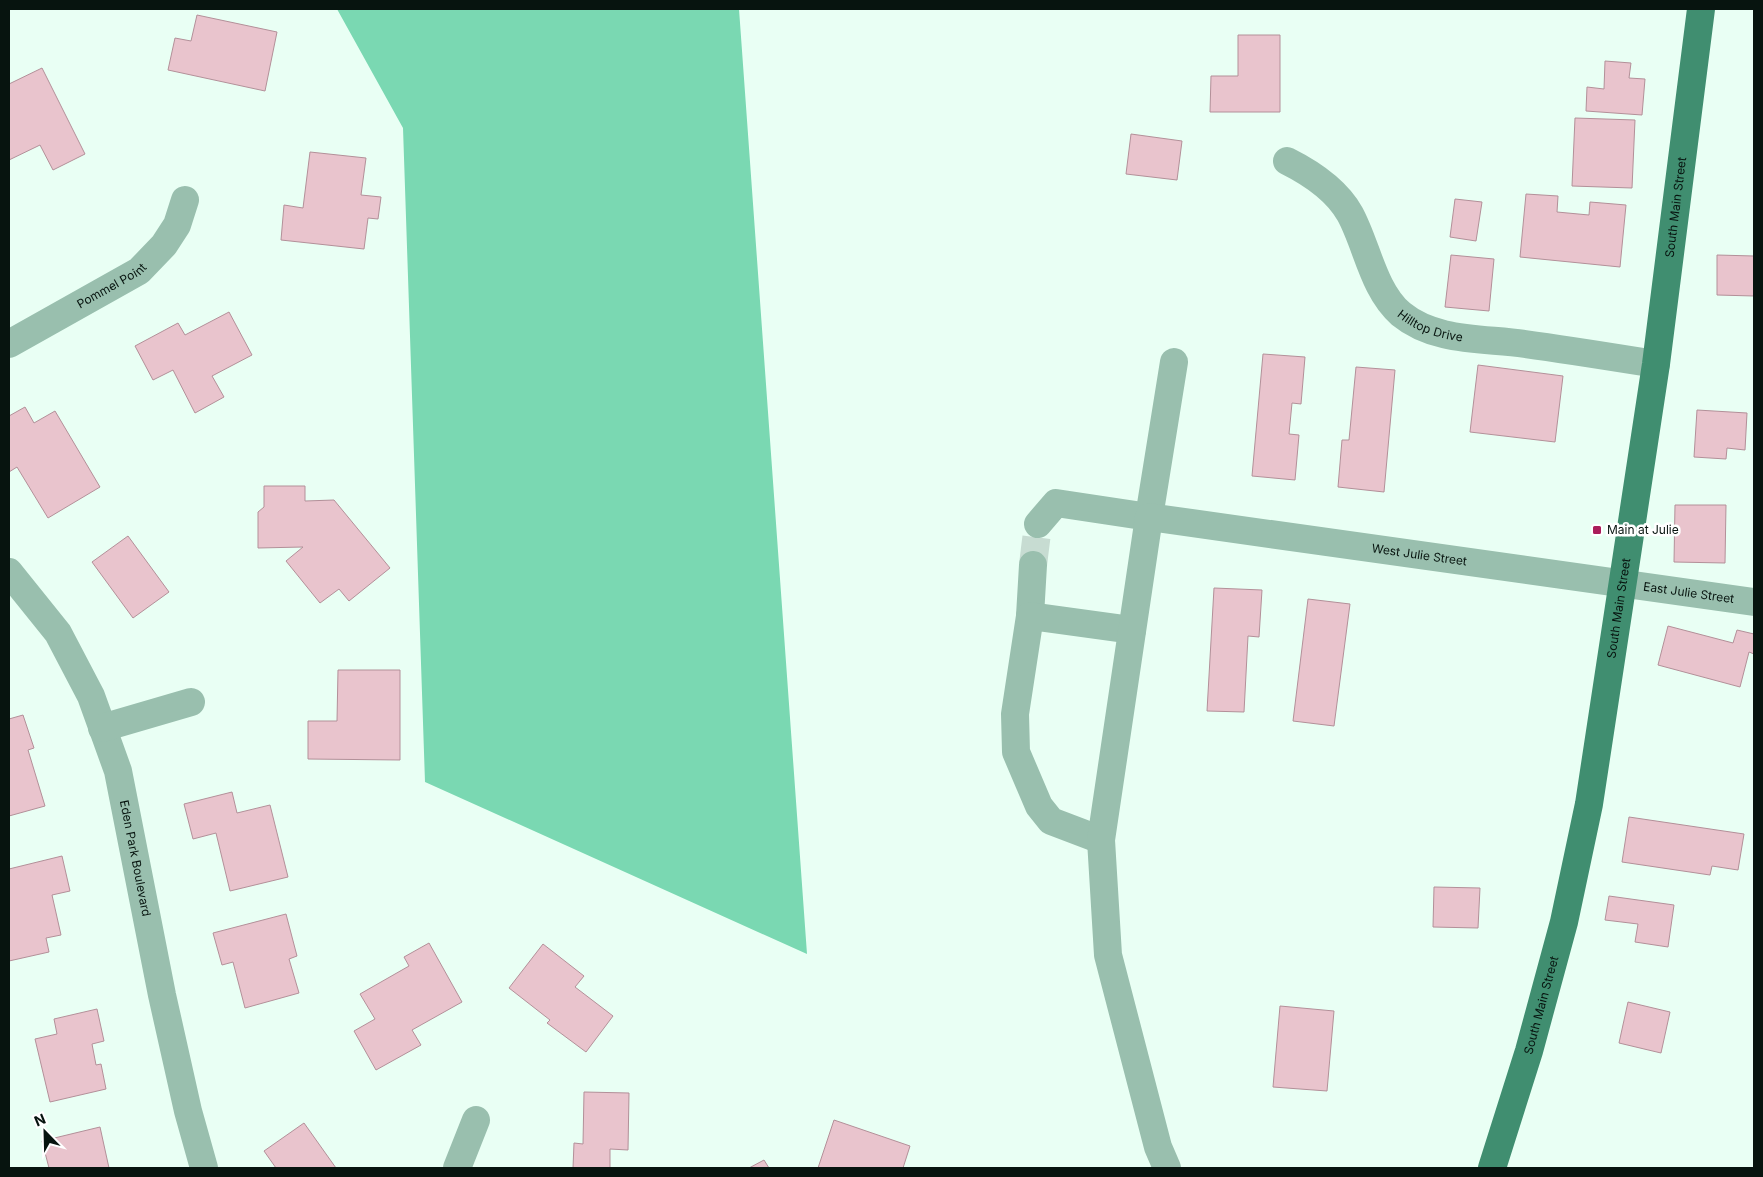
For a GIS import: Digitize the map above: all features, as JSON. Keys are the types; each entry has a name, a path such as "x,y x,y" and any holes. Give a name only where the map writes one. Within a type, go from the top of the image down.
{"main road":[{"name":"South Main Street","path":"1492,1168 1529,1050 1564,922 1589,804 1656,364 1700,9"}],"street":[{"name":"Hilltop Drive","path":"1287,161 1310,172 1333,192 1350,213 1371,266 1386,297 1400,314 1421,328 1443,335 1524,344 1656,364"},
{"name":"Pommel Point","path":"9,344 139,271 164,245 177,225 186,200"},
{"path":"1167,1168 1158,1147 1108,955 1101,840 1174,362"},
{"name":"West Julie Street","path":"1038,524 1056,503 1216,528 1350,544 1623,584"},
{"path":"1033,566 1030,616 1015,714 1016,752 1039,806 1052,821 1101,840"},
{"name":"Eden Park Boulevard","path":"9,572 58,633 91,696 118,771 162,995 188,1111 204,1168"},
{"name":"East Julie Street","path":"1623,584 1754,602"},
{"path":"1030,616 1132,630"},
{"path":"102,728 192,702"},
{"path":"457,1168 476,1120"}],"green space":[{"path":"337,9 739,9 807,954 425,782 403,128"}],"building":[{"path":"197,15 277,32 265,91 168,70 175,38 191,41"},
{"path":"1238,35 1280,35 1280,112 1210,112 1211,76 1238,76"},
{"path":"1605,61 1631,63 1629,78 1645,79 1642,115 1586,111 1587,87 1604,89"},
{"path":"42,68 85,154 53,170 40,145 9,160 9,84"},
{"path":"1575,118 1635,120 1632,188 1572,186"},
{"path":"1131,134 1182,141 1177,180 1126,174"},
{"path":"310,152 366,158 361,195 381,197 378,219 368,218 364,249 281,240 284,205 303,208"},
{"path":"1526,194 1558,196 1557,212 1589,215 1590,202 1626,205 1620,267 1520,257"},
{"path":"1455,199 1482,202 1476,241 1450,237"},
{"path":"1451,255 1494,259 1489,311 1445,307"},
{"path":"1717,255 1754,256 1754,296 1717,295"},
{"path":"229,312 252,355 212,376 224,397 195,413 173,370 153,380 135,346 178,323 185,335"},
{"path":"1263,354 1305,357 1301,404 1292,403 1289,434 1299,435 1295,480 1252,476"},
{"path":"1478,365 1563,376 1555,442 1470,432"},
{"path":"1356,367 1395,370 1384,492 1338,487 1342,440 1349,440"},
{"path":"25,407 34,423 55,411 100,487 48,518 17,467 9,472 9,416"},
{"path":"1697,410 1747,413 1745,450 1727,448 1726,459 1694,457"},
{"path":"264,486 305,486 305,501 334,500 390,568 349,601 339,589 320,603 286,561 303,547 258,548 258,512 264,507"},
{"path":"1675,505 1726,505 1725,563 1674,562"},
{"path":"128,536 169,592 133,618 92,562"},
{"path":"1214,588 1262,590 1259,637 1248,636 1244,712 1207,711"},
{"path":"1308,599 1350,604 1334,726 1293,721"},
{"path":"1668,626 1733,643 1737,630 1754,634 1754,654 1749,652 1740,687 1658,665"},
{"path":"338,670 400,670 400,760 308,759 308,721 337,721"},
{"path":"23,715 34,748 28,750 45,806 9,816 9,719"},
{"path":"232,792 237,813 270,805 288,877 230,891 216,833 193,839 184,804"},
{"path":"1629,817 1744,834 1738,870 1712,866 1710,875 1622,862"},
{"path":"62,856 70,891 52,895 61,935 46,938 49,952 9,961 9,869"},
{"path":"1434,887 1480,888 1478,928 1433,927"},
{"path":"1609,896 1674,905 1668,947 1635,942 1638,924 1605,920"},
{"path":"286,914 297,956 289,959 299,993 245,1008 233,962 222,965 213,933"},
{"path":"429,943 462,1002 412,1030 421,1045 376,1070 354,1031 375,1019 360,994 409,966 404,957"},
{"path":"543,944 584,976 575,987 613,1016 586,1052 547,1023 550,1020 509,988"},
{"path":"1628,1002 1670,1012 1661,1053 1619,1043"},
{"path":"1280,1006 1334,1011 1327,1091 1273,1087"},
{"path":"97,1009 104,1041 92,1044 96,1065 101,1064 106,1089 50,1102 35,1039 57,1034 54,1019"},
{"path":"584,1092 629,1093 628,1150 610,1149 610,1168 573,1168 574,1143 583,1144"},
{"path":"834,1120 910,1146 903,1168 818,1168"},
{"path":"304,1123 336,1168 276,1168 264,1151"},
{"path":"100,1127 109,1168 49,1168 42,1141"},
{"path":"764,1160 769,1168 749,1168"}],"tunnel":[{"path":"1033,565 1038,524"}],"place":[{"name":"Main at Julie","path":"1597,530"}]}
